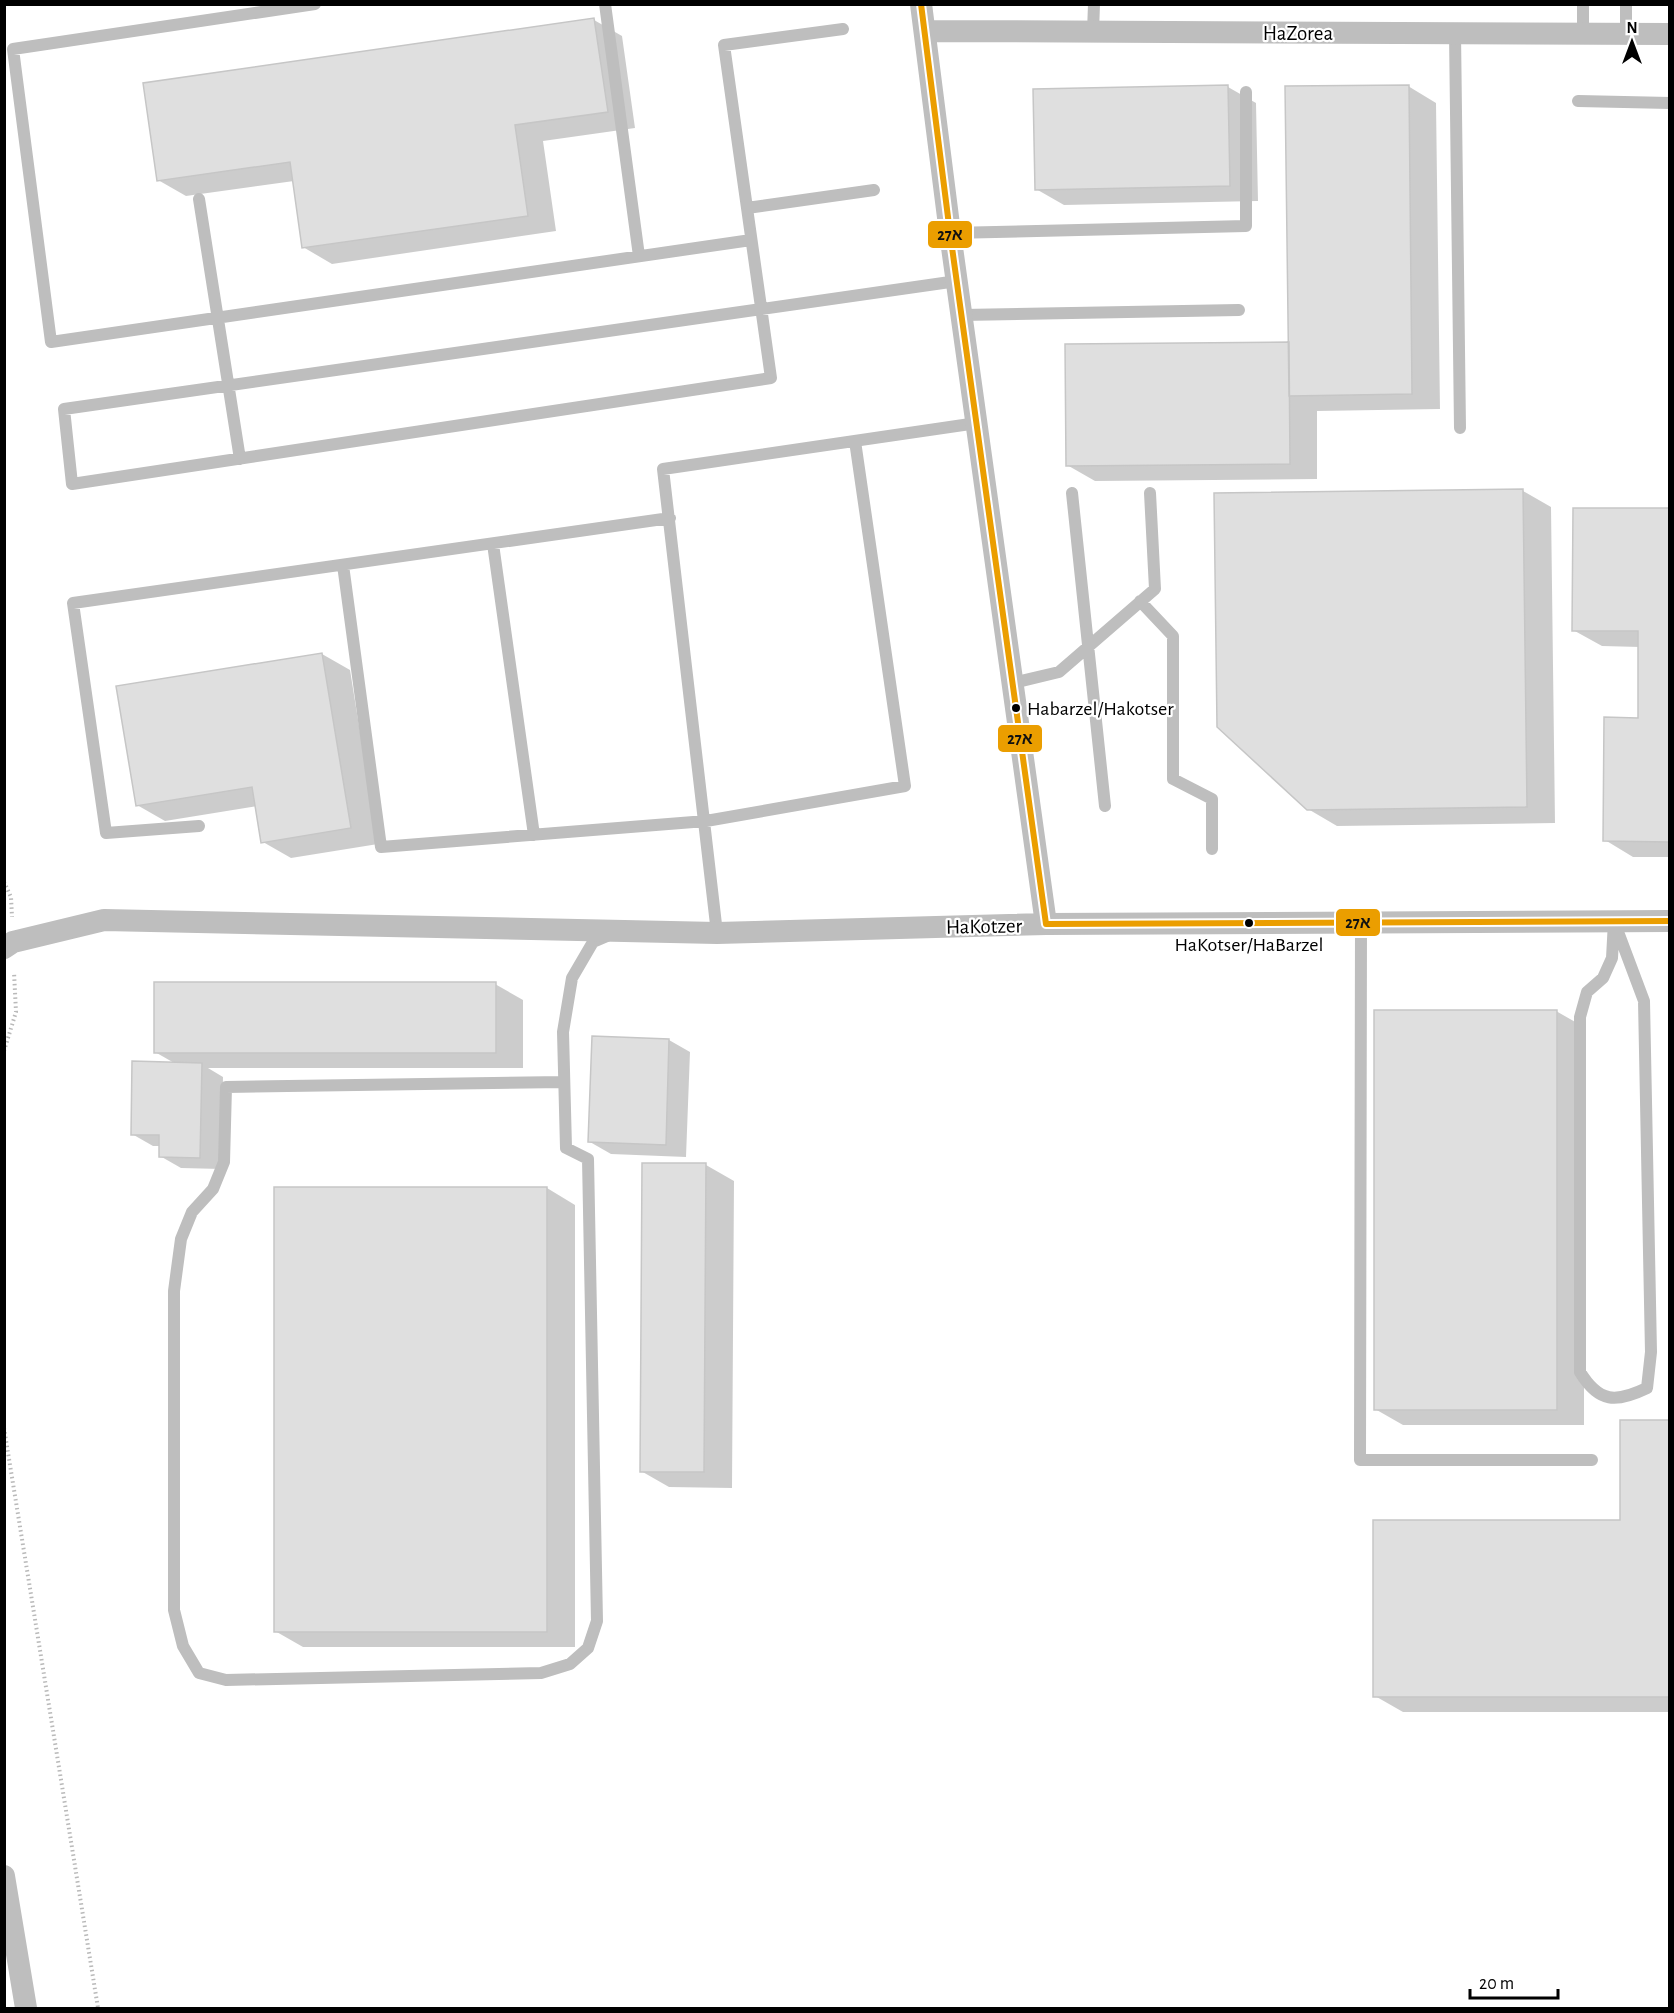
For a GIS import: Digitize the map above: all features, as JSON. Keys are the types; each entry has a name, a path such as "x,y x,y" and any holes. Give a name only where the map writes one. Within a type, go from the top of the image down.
{"street":[{"path":"921,4 950,233 1046,924"},
{"name":"HaZorea","path":"926,31 1670,34"},
{"name":"HaKotzer","path":"4,948 13,942 104,920 717,933 1046,924 1670,921"},
{"path":"4,1876 26,2008"}],"lane":[{"path":"315,4 13,49 51,342 751,240"},
{"path":"605,4 639,256"},
{"path":"1093,32 1094,4"},
{"path":"1583,4 1583,34"},
{"path":"1626,4 1626,34"},
{"path":"843,29 724,45 751,240 761,309 771,378 72,484 64,409 229,386 761,309 957,281"},
{"path":"1455,33 1460,428"},
{"path":"950,233 1246,226 1246,92"},
{"path":"1578,101 1670,103"},
{"path":"747,208 874,190"},
{"path":"199,199 240,459"},
{"path":"962,315 1239,310"},
{"path":"717,933 706,821 663,469 977,423"},
{"path":"343,565 381,847 706,821 905,786 855,441"},
{"path":"1072,493 1105,806"},
{"path":"1013,683 1059,672 1155,589 1150,493"},
{"path":"199,826 106,833 73,603 670,518"},
{"path":"493,544 534,835"},
{"path":"1140,601 1173,636 1173,779 1212,799 1212,849"},
{"path":"1361,921 1360,1460 1592,1460"},
{"path":"1614,921 1644,1001 1651,1352 1647,1388 1628,1397 1605,1397 1590,1388 1580,1372 1580,1017 1587,992 1603,978 1612,958 1614,921"},
{"path":"564,1082 226,1087 224,1162 213,1189 192,1212 181,1239 174,1291 174,1610 183,1646 199,1673 226,1680 541,1673 570,1664 588,1648 597,1621 588,1159 566,1148 563,1032 572,978 593,942 622,930"}],"path":[{"path":"4,1428 98,2008"}],"building":[{"path":"594,18 608,112 515,125 528,216 302,248 290,162 157,181 143,83"},
{"path":"1228,85 1230,186 1035,190 1033,89"},
{"path":"1409,85 1412,394 1289,396 1285,86"},
{"path":"1289,342 1290,464 1066,466 1065,344"},
{"path":"1523,489 1527,807 1307,810 1217,727 1214,493"},
{"path":"1573,508 1670,508 1670,842 1603,841 1604,717 1638,718 1638,631 1572,631"},
{"path":"322,653 351,828 261,843 252,787 136,806 116,686"},
{"path":"154,982 496,982 496,1053 154,1053"},
{"path":"1374,1010 1557,1010 1557,1410 1374,1410"},
{"path":"592,1036 669,1039 666,1145 588,1142"},
{"path":"132,1061 202,1063 200,1158 159,1157 159,1135 131,1135"},
{"path":"642,1163 706,1163 704,1472 640,1472"},
{"path":"274,1187 547,1187 547,1632 274,1632"},
{"path":"1620,1420 1670,1420 1670,1697 1373,1697 1373,1520 1620,1520"}],"transit line":[{"name":"27א","path":"921,4 950,233 1046,924"},
{"name":"27א","path":"1046,924 1670,921"}],"place":[{"name":"Habarzel/Hakotser","path":"1016,708"},
{"name":"HaKotser/HaBarzel","path":"1249,923"}]}
